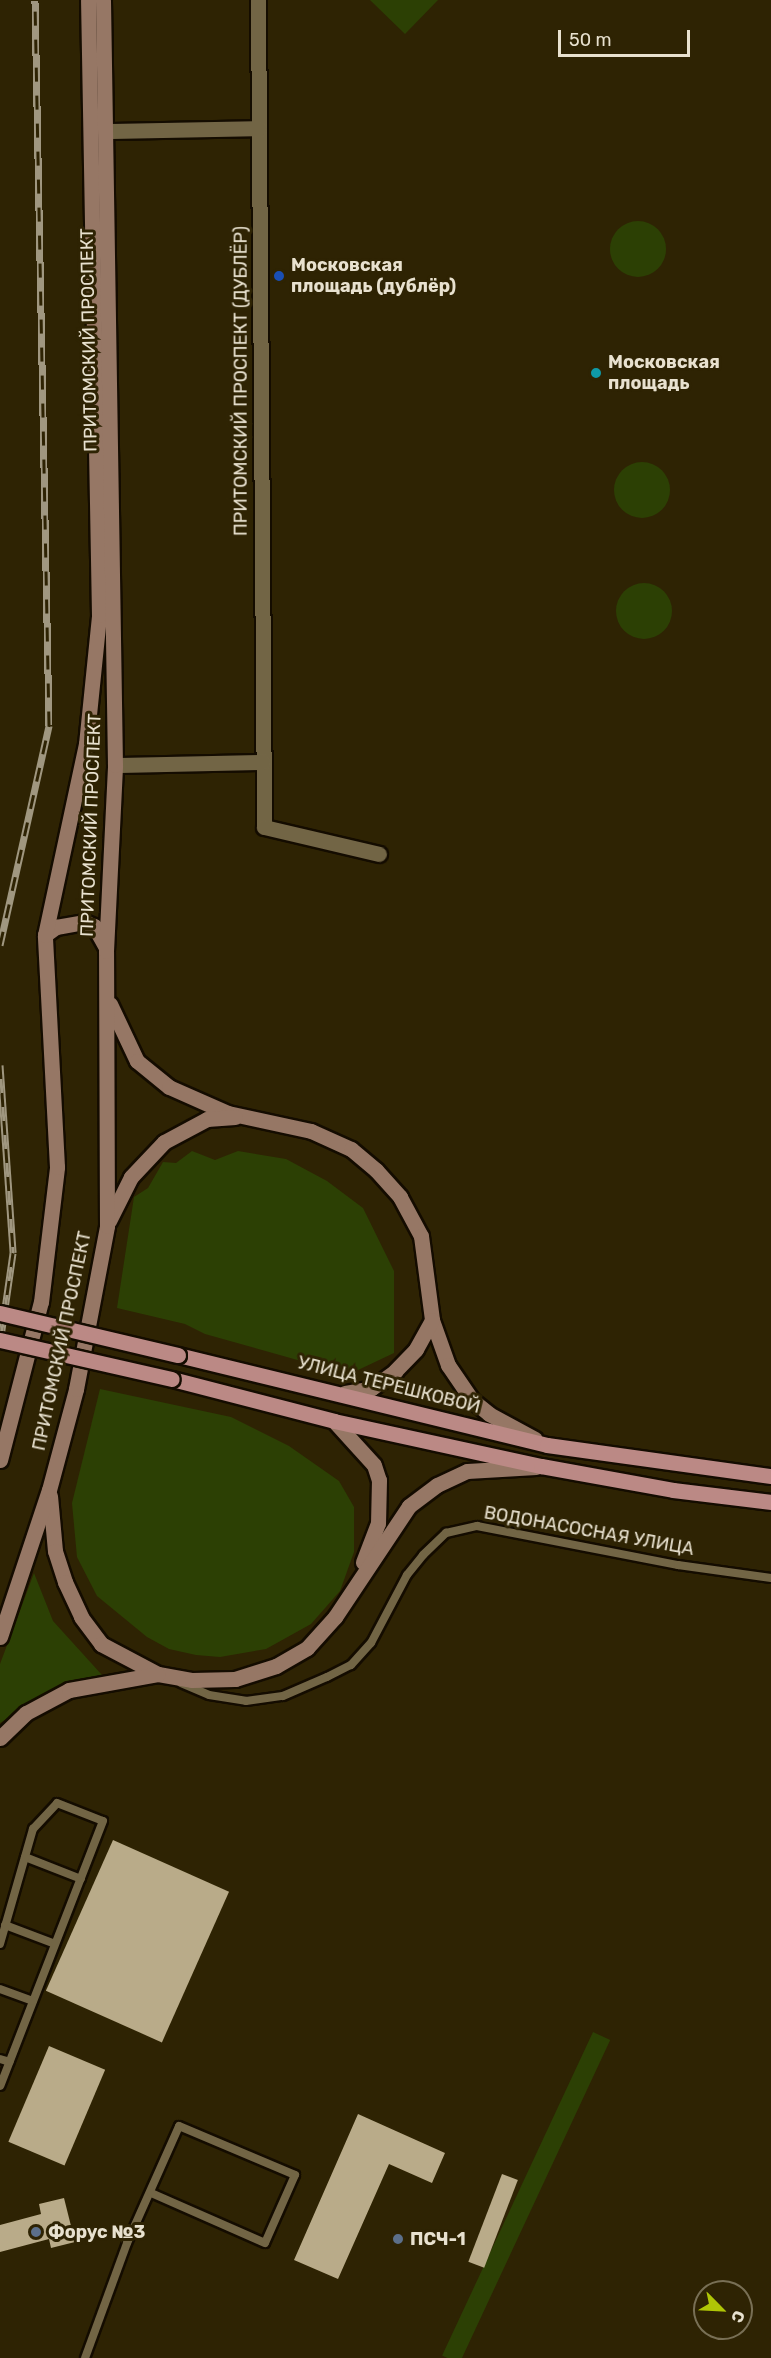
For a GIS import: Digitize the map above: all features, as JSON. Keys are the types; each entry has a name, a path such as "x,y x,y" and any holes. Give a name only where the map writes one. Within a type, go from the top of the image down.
{"main road":[{"name":"ПРИТОМСКИЙ ПРОСПЕКТ","path":"0,1460 42,1302 57,1167 45,935 86,744 99,615 88,0"},
{"name":"ПРИТОМСКИЙ ПРОСПЕКТ","path":"0,1637 49,1490 76,1389 107,1227 106,951 115,765 103,0"},
{"path":"45,935 56,927 84,922 94,926 102,936 106,951"},
{"path":"106,993 129,1048 145,1069 169,1087 241,1116 311,1131 351,1149 376,1170 400,1197 421,1236 432,1320 448,1365 472,1400 489,1414 547,1445"},
{"path":"107,1227 131,1177 164,1142 207,1119 241,1116"},
{"name":"УЛИЦА ТЕРЕШКОВОЙ","path":"0,1313 345,1393 547,1445 771,1476"},
{"path":"345,1393 372,1388 395,1371 416,1349 432,1320"},
{"path":"0,1340 172,1379 334,1421 541,1466 673,1490 771,1502"},
{"path":"334,1421 374,1465 379,1480 378,1523 351,1593"},
{"path":"49,1490 55,1551 81,1617 101,1644 158,1674 192,1680 235,1679 276,1666 307,1648 351,1593 409,1506 437,1485 467,1471 541,1466"},
{"path":"0,1737 26,1713 69,1690 158,1674"}],"street":[{"name":"ПРИТОМСКИЙ ПРОСПЕКТ (ДУБЛЁР)","path":"258,0 264,828 379,854"},
{"path":"105,131 259,128"},
{"path":"115,765 263,762"}],"lane":[{"name":"ВОДОНАСОСНАЯ УЛИЦА","path":"158,1674 209,1695 246,1701 306,1688 351,1665 371,1643 407,1575 438,1540 446,1533 477,1526 678,1565 771,1578"},
{"path":"0,1944 33,1829 57,1803 103,1821 0,2086"},
{"path":"25,1857 81,1879"},
{"path":"5,1925 55,1944"},
{"path":"0,1989 33,2001"},
{"path":"0,2059 10,2062"},
{"path":"86,2358 128,2243 179,2126 295,2175 265,2243 151,2193"}],"green space":[{"path":"370,0 438,0 405,34"},
{"path":"632,221 644,221 654,225 662,233 666,249 662,265 654,273 644,277 632,277 622,273 614,265 610,255 610,243 614,233 622,225"},
{"path":"636,462 648,462 658,466 666,474 670,490 666,506 658,514 648,518 636,518 626,514 618,506 614,496 614,484 618,474 626,466"},
{"path":"638,583 650,583 660,587 668,595 672,611 668,627 660,635 650,639 638,639 628,635 620,627 616,617 616,605 620,595 628,587"},
{"path":"192,1151 215,1160 238,1151 286,1159 327,1181 363,1208 394,1271 394,1353 358,1370 340,1372 205,1334 185,1324 117,1308 134,1197 148,1188 163,1162 176,1163"},
{"path":"100,1389 231,1417 289,1446 339,1481 354,1507 354,1552 340,1591 311,1624 266,1649 220,1657 196,1655 169,1649 147,1637 97,1596 77,1557 72,1503"},
{"path":"34,1573 53,1621 102,1675 50,1691 0,1723 0,1664"},
{"path":"593,2032 610,2040 462,2358 442,2356"}],"building":[{"path":"113,1840 229,1892 162,2042 46,1991"},
{"path":"49,2046 105,2070 65,2166 8,2142"},
{"path":"358,2114 445,2153 432,2183 389,2164 338,2279 294,2260"},
{"path":"502,2174 518,2180 484,2268 468,2262"},
{"name":"Форус №3","path":"64,2198 75,2242 51,2248 49,2239 0,2252 0,2225 41,2214 39,2204"}],"railway":[{"path":"0,945 49,725 35,0"},
{"path":"0,1065 13,1253 0,1343"}],"place":[{"name":"Московская площадь (дублёр)","path":"279,276"},
{"name":"Московская площадь","path":"596,373"},
{"name":"Форус №3","path":"36,2232"},
{"name":"ПСЧ-1","path":"398,2239"}]}
